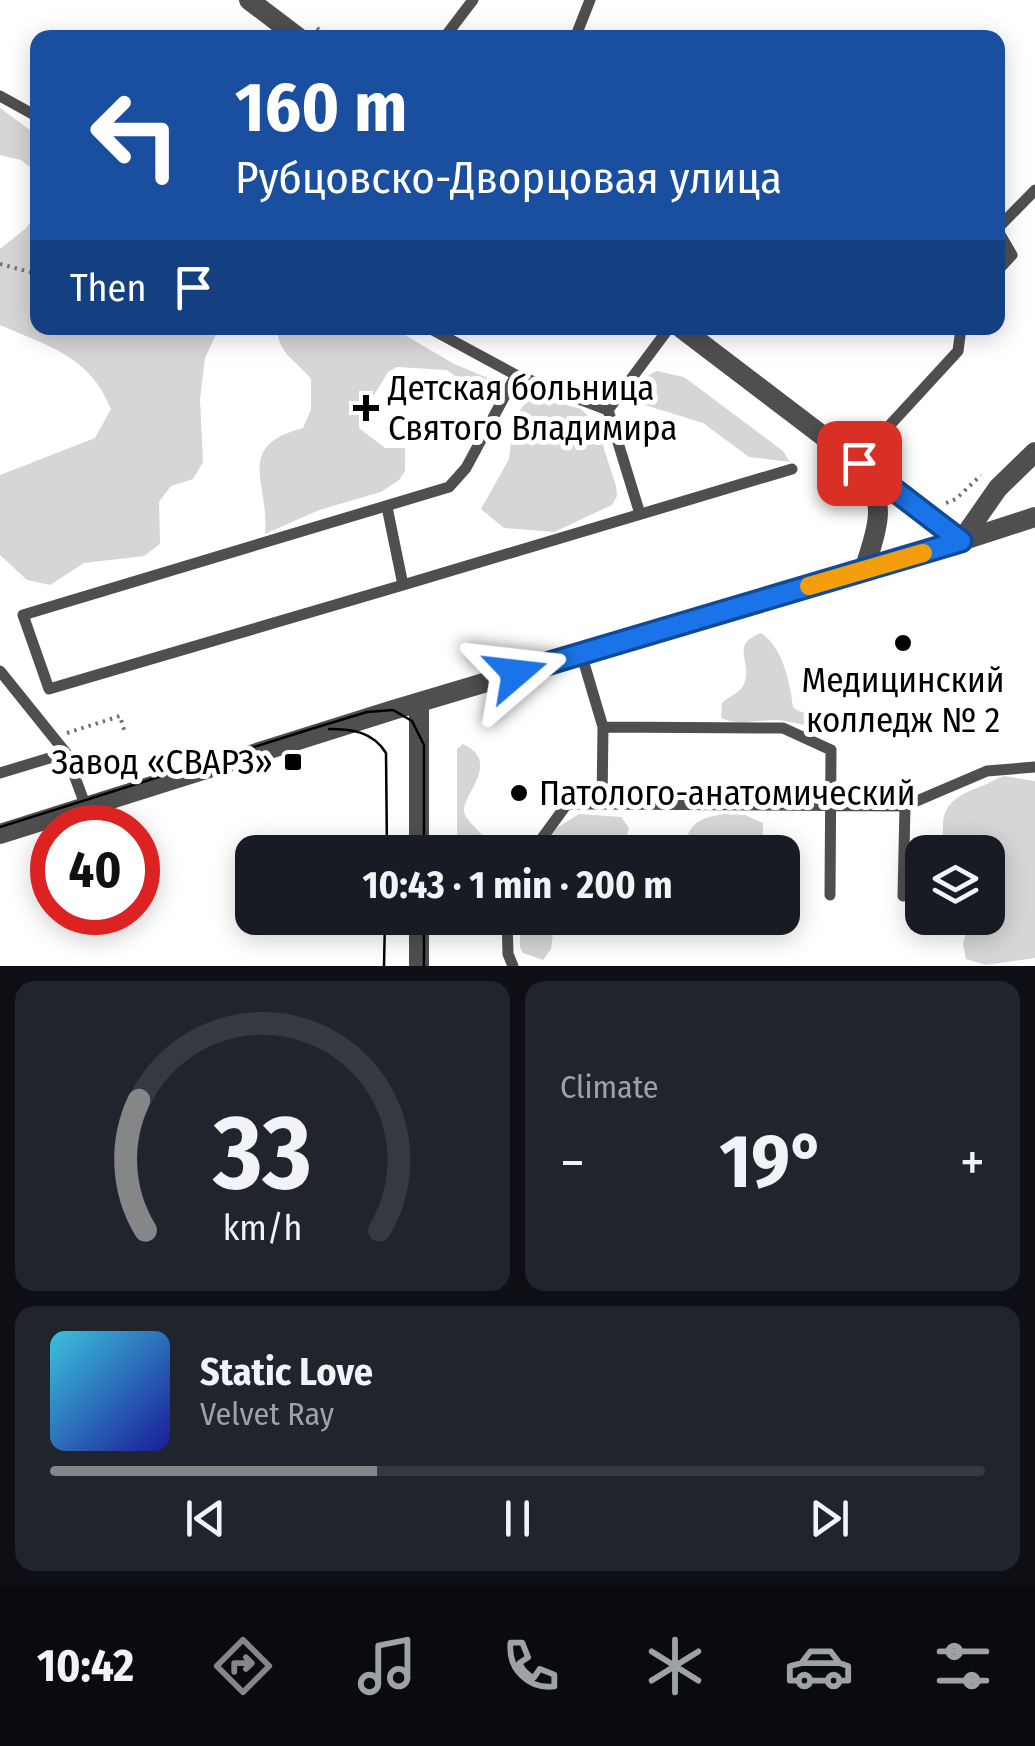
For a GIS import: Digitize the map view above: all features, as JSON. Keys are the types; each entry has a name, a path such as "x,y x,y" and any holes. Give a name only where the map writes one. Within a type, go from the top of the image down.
{"street":[{"path":"249,0 288,30"},
{"path":"690,335 961,541"},
{"path":"961,541 998,488 1035,452"},
{"path":"859,463 874,486 880,509 864,570"},
{"path":"89,805 1035,517"},
{"path":"419,703 419,835"},
{"path":"0,834 30,824"},
{"path":"419,935 419,966"}],"lane":[{"path":"450,30 473,0"},
{"path":"578,30 590,0"},
{"path":"0,96 30,112"},
{"path":"1005,222 1035,190"},
{"path":"1005,242 1012,255 1005,262"},
{"path":"442,335 516,375 608,410"},
{"path":"608,410 664,335"},
{"path":"859,463 958,351 960,335"},
{"path":"516,375 466,468 449,487 23,614 49,689 792,469"},
{"path":"608,410 640,514"},
{"path":"387,507 404,585"},
{"path":"581,653 602,726 602,804"},
{"path":"0,671 66,754 86,805"},
{"path":"602,726 783,728 830,750 830,895"},
{"path":"0,773 66,754"},
{"path":"545,835 568,804 905,806 987,771 1035,767"},
{"path":"903,896 905,806"},
{"path":"508,935 508,954 513,966"}],"path":[{"path":"0,264 30,272"},
{"path":"53,737 120,716 125,732"},
{"path":"132,754 135,765"}],"shaded area":[{"path":"0,108 30,130 30,167 21,160 0,155"},
{"path":"30,222 30,335 216,335 205,358 200,400 203,462 193,479 171,486 159,502 160,544 144,556 84,563 50,585 27,580 0,555 0,475 95,438 111,409 102,391 79,364 0,325 0,249"},
{"path":"405,335 454,364 493,380 491,390 481,395 447,370 397,367 388,372 360,418 359,428 385,448 405,448 405,471 399,480 381,492 319,510 265,534 262,456 268,445 281,436 303,428 311,410 311,379 284,351 278,337"},
{"path":"657,371 684,377 783,451 790,462 749,457 703,423 632,401 640,382"},
{"path":"531,395 581,409 596,424 616,486 617,496 612,505 554,532 504,528 481,509 509,459 514,419"},
{"path":"761,633 780,656 793,707 803,712 838,715 840,722 819,726 721,718 722,703 739,691 745,681 746,642"},
{"path":"463,744 479,759 478,776 464,812 482,835 457,835 457,749"},
{"path":"1004,776 1035,781 1035,958 986,965 966,959 965,935 1005,935 1005,835 944,835 947,809 969,791"},
{"path":"579,814 621,817 629,828 627,835 551,835"},
{"path":"723,814 745,815 763,823 763,835 689,835 702,820"},
{"path":"520,935 553,935 551,949 543,960 523,953"}],"tram line":[{"path":"0,827 367,712 393,710 412,721 424,745 424,835"},
{"path":"329,729 362,733 386,753 387,835"},
{"path":"384,966 385,935"},
{"path":"424,935 424,966"}],"slow traffic":[{"path":"809,586 923,553"}],"place":[{"name":"Детская больница Святого Владимира","path":"366,408"},
{"name":"Медицинский колледж № 2","path":"903,643"},
{"name":"Завод «СВАРЗ»","path":"293,762"},
{"name":"Патолого-анатомический","path":"519,793"}],"route":[{"path":"516,673 961,541 859,463"}]}
